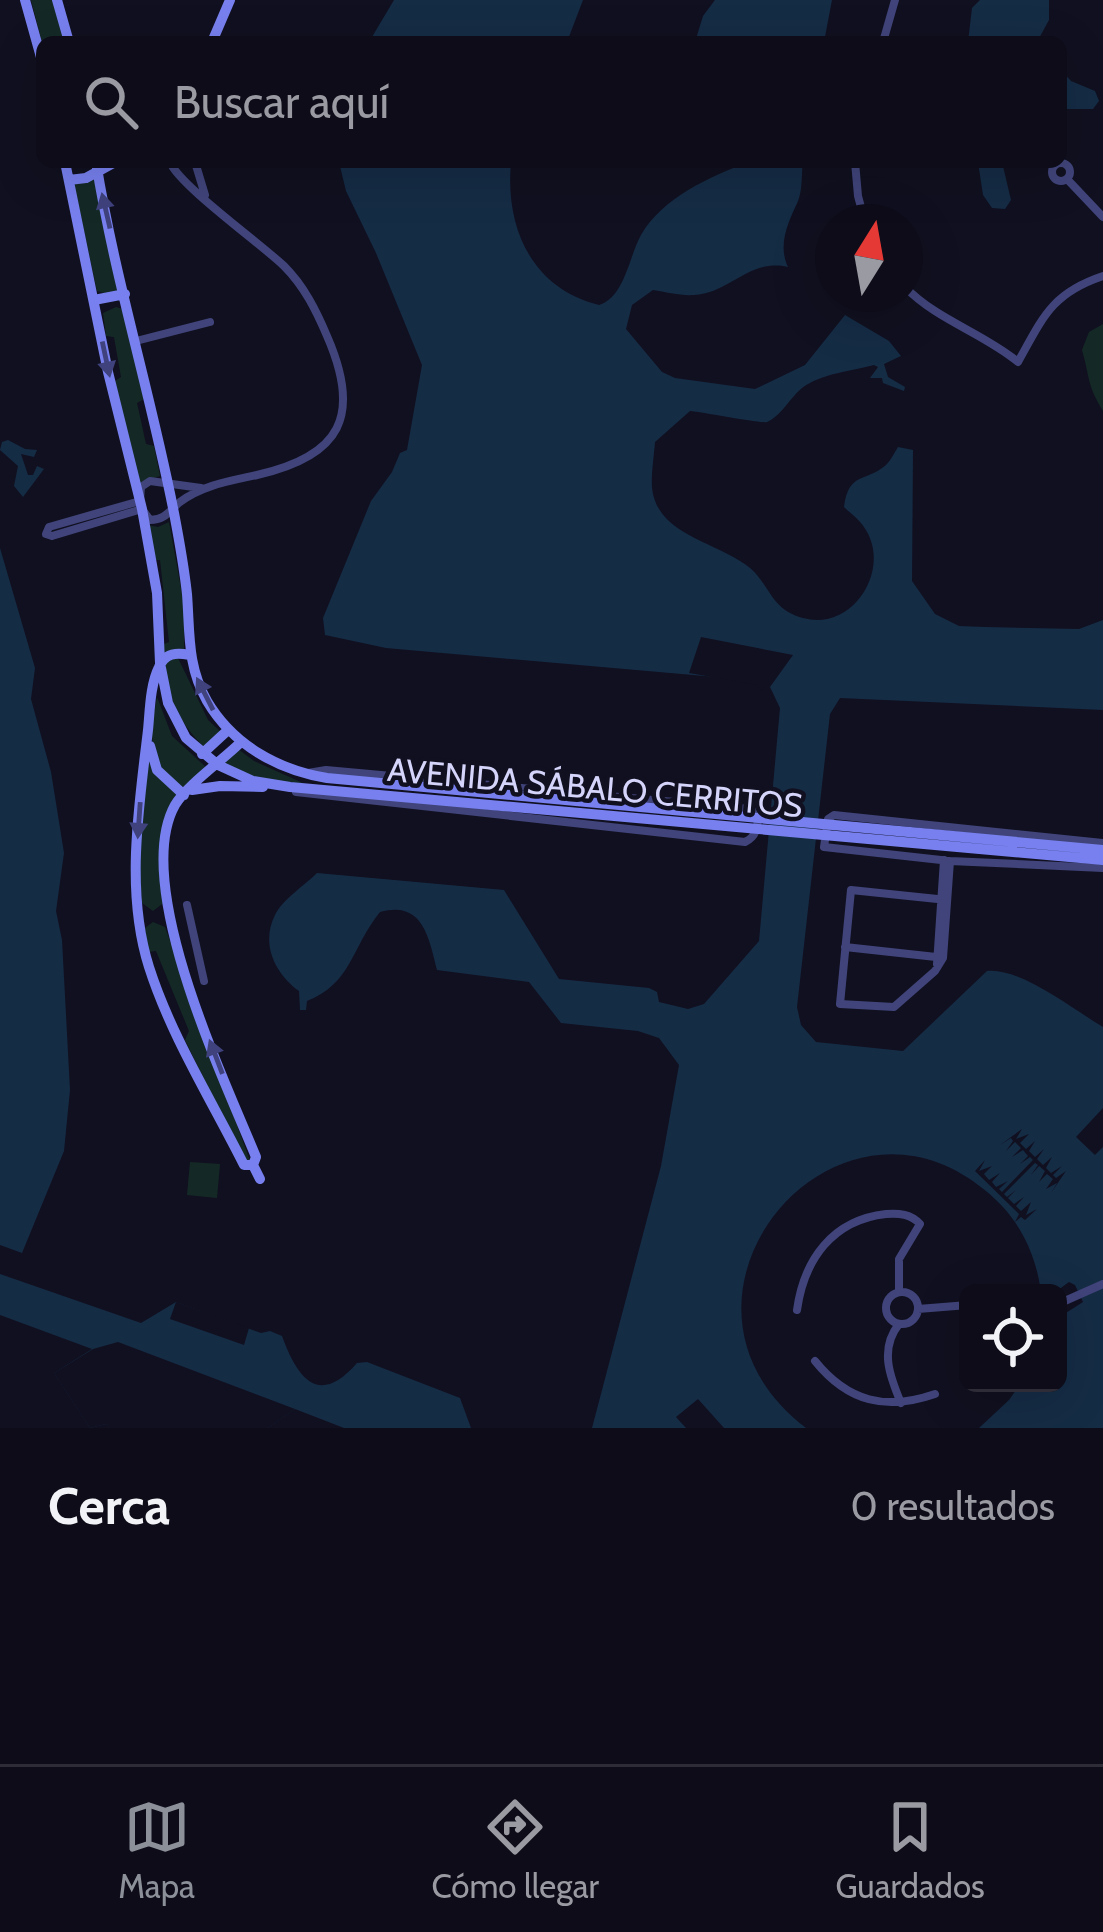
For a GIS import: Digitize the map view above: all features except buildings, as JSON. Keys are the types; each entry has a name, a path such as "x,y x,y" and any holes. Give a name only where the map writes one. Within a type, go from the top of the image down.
{"main road":[{"path":"25,0 36,39"},
{"path":"57,0 67,36"},
{"path":"215,36 230,0"},
{"name":"AVENIDA SÁBALO CERRITOS","path":"66,168 141,505 159,608 160,663 148,724 137,851 139,917 146,955 167,1011 244,1165 253,1165"},
{"path":"69,180 95,168"},
{"name":"AVENIDA SÁBALO CERRITOS","path":"97,168 173,508 187,592 189,655 202,691 228,730 242,742 305,774 493,800"},
{"path":"94,300 125,294"},
{"path":"160,663 175,653 189,655"},
{"name":"AVENIDA SÁBALO CERRITOS","path":"160,663 176,721 202,754 253,781 1100,855"},
{"path":"148,724 153,764 170,785 187,793 210,786 276,785"},
{"path":"202,754 228,730"},
{"path":"187,793 242,742"},
{"name":"AVENIDA SÁBALO CERRITOS","path":"187,793 170,819 167,913 260,1179"},
{"path":"139,917 167,913"}],"street":[{"path":"885,36 895,0"},
{"path":"174,168 182,181 283,265 305,292 334,352 344,393 336,429 310,458 201,488 156,520 148,518 141,505 143,484 201,488"},
{"path":"196,168 205,196"},
{"path":"856,168 860,204"},
{"path":"1067,179 1103,217"},
{"path":"923,301 1018,362 1052,303 1078,285 1103,276"},
{"path":"136,341 210,322"},
{"path":"141,505 52,536 46,534 49,527 141,505"},
{"path":"493,800 751,809 758,818 755,835 745,842 493,800"},
{"path":"834,815 1100,855 947,860 824,847 827,820 834,815"},
{"path":"944,899 851,890 840,1004 894,1007 939,960 944,899 947,860"},
{"path":"187,905 205,981"},
{"path":"845,947 939,960"},
{"path":"178,955 196,949"},
{"path":"797,1310 809,1264 836,1233 882,1214 919,1220 899,1258 899,1292"},
{"path":"1067,1300 1103,1284"},
{"path":"899,1292 914,1298 918,1310"},
{"path":"898,1324 886,1309 890,1297 899,1292"},
{"path":"918,1310 959,1307"},
{"path":"901,1403 887,1364 892,1332 898,1324 910,1322 918,1310"},
{"path":"815,1361 839,1387 865,1400 901,1403 935,1394"}],"green space":[{"path":"31,0 56,0 66,36 40,36"},
{"path":"92,178 119,289 114,296 97,291 74,184"},
{"path":"123,309 144,399 137,403 146,444 154,446 160,476 139,483 115,381 121,377 114,337 106,336 103,313"},
{"path":"1103,324 1103,411 1091,388 1082,350 1089,332"},
{"path":"169,522 184,605 184,652 163,655 164,644 169,642 160,560 153,560 147,525"},
{"path":"178,658 208,720 221,732 204,747 171,697 166,661"},
{"path":"157,697 172,736 208,769 185,790 155,763 151,728"},
{"path":"238,749 305,784 257,780 223,765"},
{"path":"148,753 179,794 165,830 166,901 153,911 142,903 139,866"},
{"path":"153,922 165,927 250,1161 244,1160 185,1040 189,1031 156,951 148,952 145,928"},
{"path":"190,1162 220,1164 217,1198 187,1195"}],"water":[{"path":"394,0 583,0 569,36 373,36"},
{"path":"715,0 832,0 825,36 697,36"},
{"path":"980,0 1049,0 1049,20 1040,36 969,36 972,8"},
{"path":"1067,77 1095,91 1099,101 1093,109 1067,109"},
{"path":"340,168 511,168 513,209 527,252 556,285 599,305 615,294 641,235 674,199 735,168 802,168 800,196 784,241 788,267 762,267 707,293 653,290 632,305 626,329 662,372 755,389 805,365 845,315 889,341 901,356 884,364 888,377 905,387 904,391 883,383 882,378 870,378 878,367 874,365 810,383 767,422 690,411 655,442 652,488 656,504 677,528 750,568 784,609 821,620 852,606 871,578 872,543 862,524 844,507 850,488 886,465 898,447 913,450 912,581 935,614 959,626 985,627 1079,629 1103,620 1103,710 840,698 830,714 797,1007 801,1025 816,1042 903,1051 987,971 1031,982 1103,1027 1103,1428 979,1428 1015,1392 1067,1392 1067,1312 1083,1302 1069,1282 1039,1284 1024,1236 986,1191 927,1159 870,1156 818,1176 776,1214 749,1263 742,1319 759,1376 806,1428 592,1428 661,1166 679,1065 659,1038 638,1031 561,1023 529,982 437,970 422,924 394,910 380,912 342,974 307,1001 306,1010 300,1010 299,991 277,967 269,937 278,909 317,873 504,890 559,979 649,988 657,992 659,1002 688,1009 704,1004 759,941 780,708 770,687 750,680 386,648 325,635 323,618 371,501 400,453 407,450 422,365 346,191"},
{"path":"979,168 1003,168 1011,200 1005,209 992,208 983,195"},
{"path":"8,440 37,450 34,457 21,454 28,475 37,466 44,469 23,497 14,486 18,466 0,450"},
{"path":"0,548 35,668 31,699 51,772 64,853 56,911 62,940 70,1090 64,1151 22,1253 0,1245"},
{"path":"0,1274 141,1323 176,1302 261,1333 270,1331 282,1336 302,1374 320,1385 331,1384 357,1363 367,1362 460,1398 471,1428 344,1428 295,1409 268,1428 109,1428 106,1424 90,1428 54,1373 92,1349 0,1315"}],"pier":[{"path":"701,637 793,655 762,691 757,685 714,677 711,681 712,677 689,673"},
{"path":"1103,1108 1103,1147 1095,1155 1076,1137"},
{"path":"1022,1129 1016,1139 1029,1134 1020,1143 1026,1149 1035,1141 1029,1151 1035,1157 1044,1149 1037,1159 1043,1165 1052,1157 1046,1168 1051,1173 1062,1166 1053,1175 1056,1178 1066,1171 1051,1193 1057,1183 1046,1189 1053,1179 1047,1174 1039,1182 1045,1171 1039,1166 1031,1175 1035,1163 1004,1194 1007,1197 1016,1190 1008,1198 1014,1204 1024,1197 1016,1206 1021,1211 1031,1202 1026,1215 1037,1209 1015,1222 1019,1214 975,1171 985,1160 979,1171 992,1166 984,1174 989,1180 1000,1173 992,1182 996,1187 1008,1181 999,1189 1002,1192 1033,1160 1030,1157 1020,1164 1028,1156 1023,1150 1012,1157 1021,1148 1015,1142 1006,1151 1011,1138 1000,1145"},
{"path":"176,1302 249,1328 244,1345 170,1319"},
{"path":"118,1342 295,1409 268,1428 109,1428 106,1424 90,1428 54,1373 93,1349"},
{"path":"698,1399 724,1428 686,1428 676,1417"}]}
